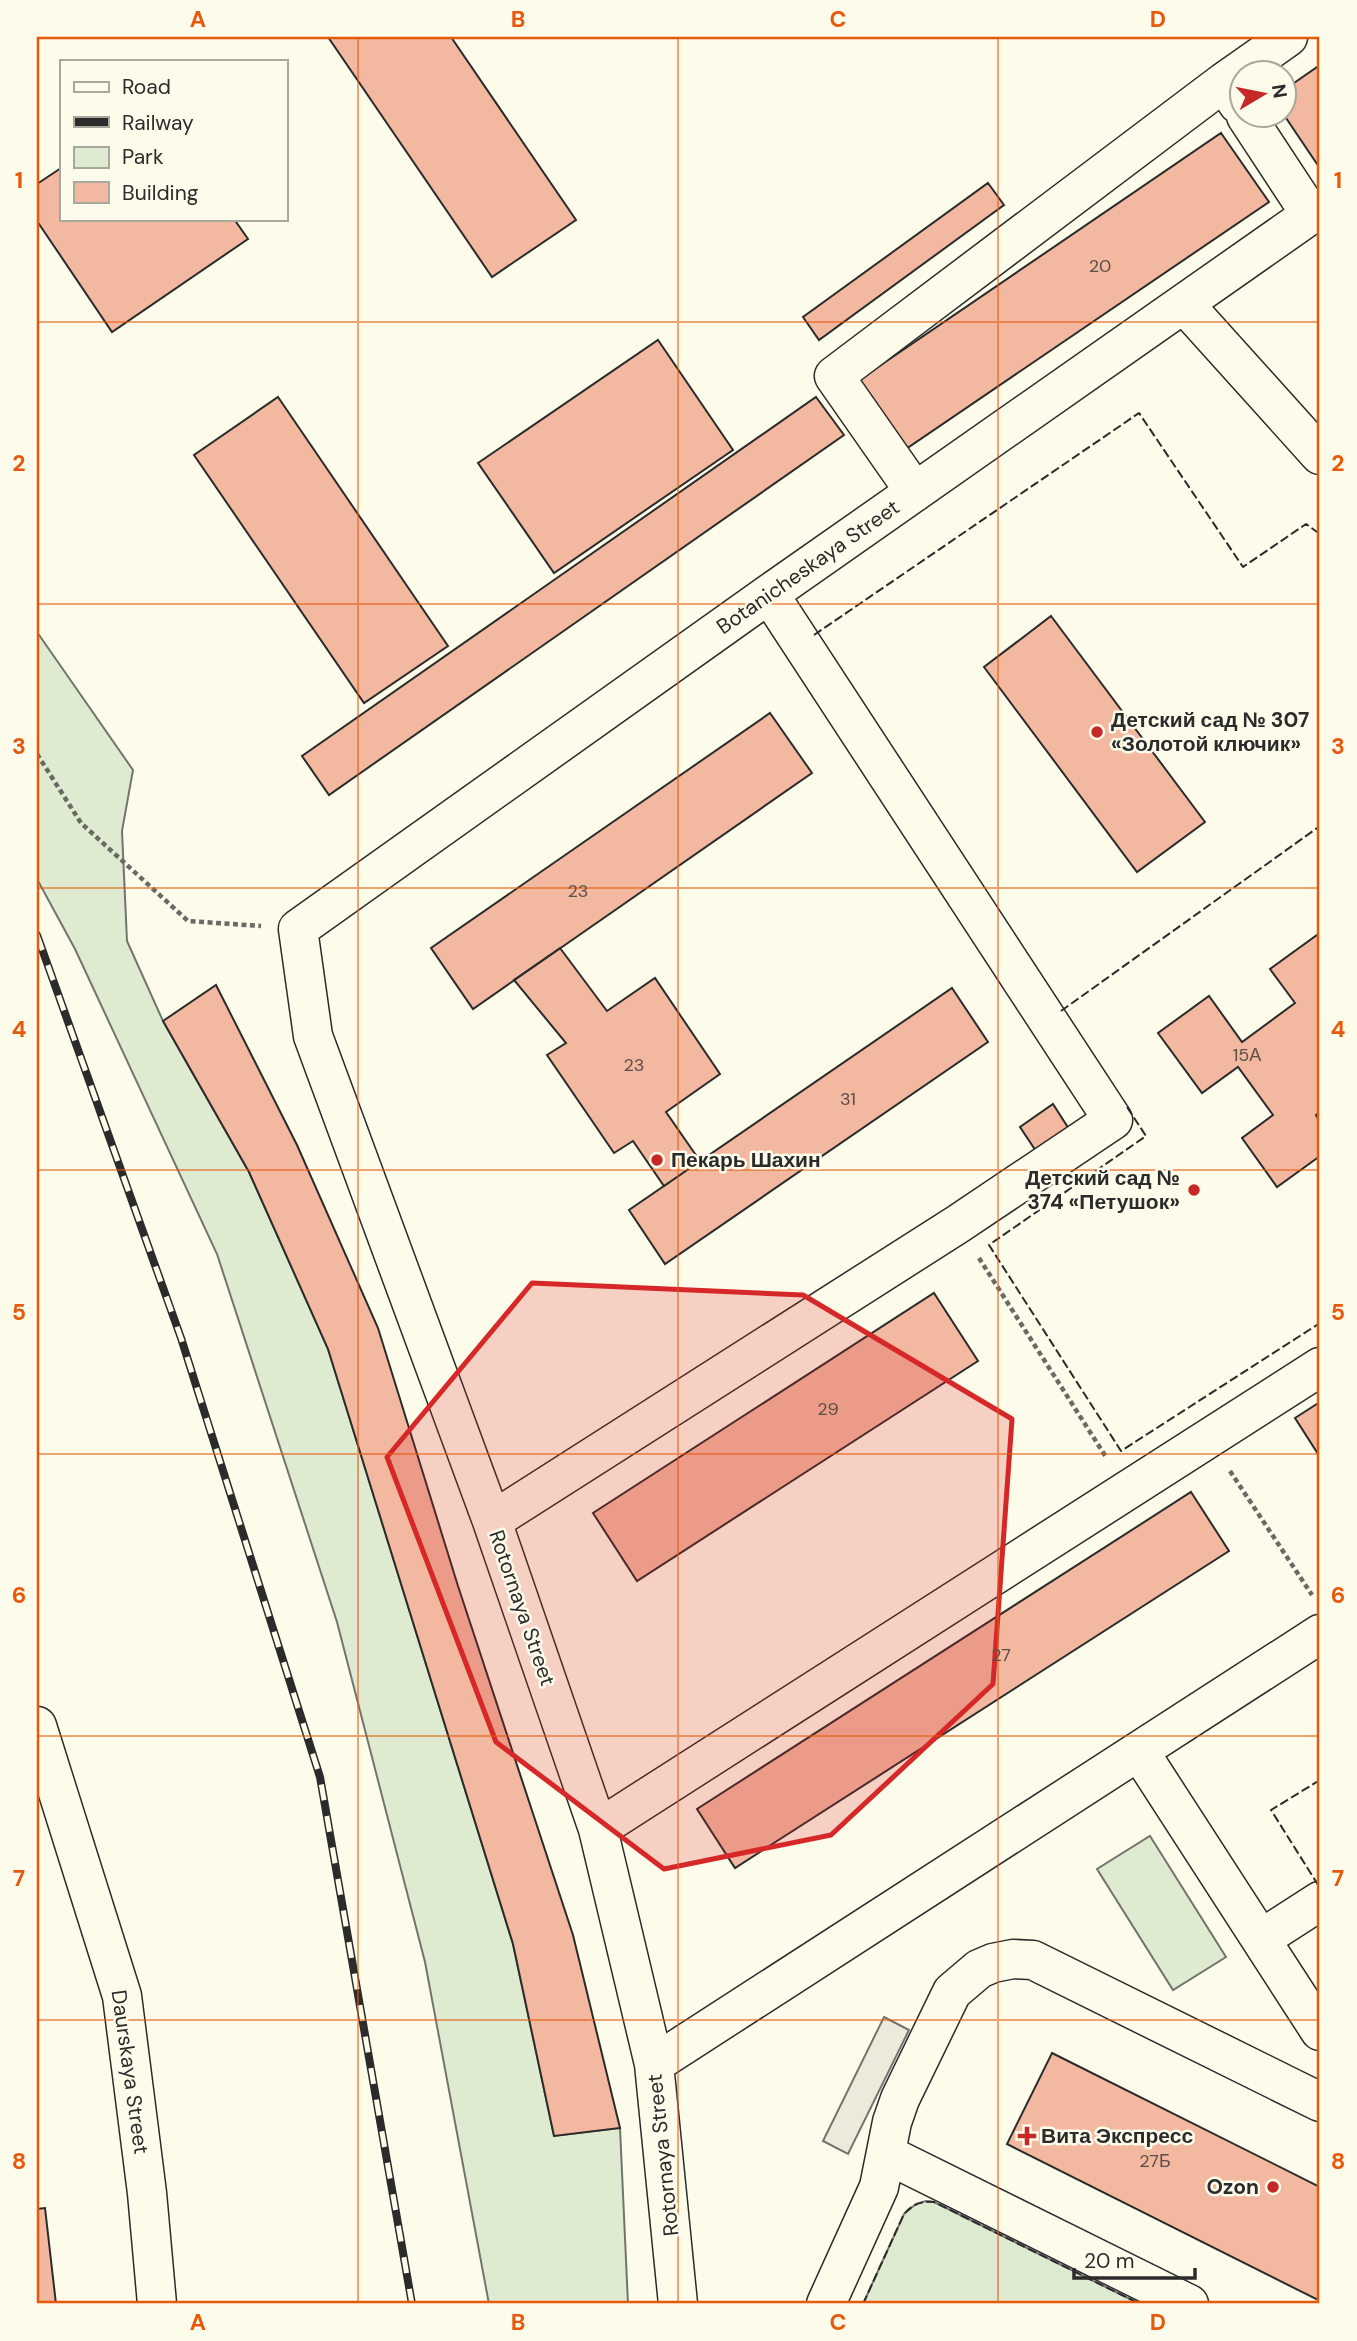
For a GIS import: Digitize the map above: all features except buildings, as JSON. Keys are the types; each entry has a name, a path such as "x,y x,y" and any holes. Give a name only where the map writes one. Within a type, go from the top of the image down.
{"street":[{"path":"1266,60 1288,37"},
{"path":"915,492 834,376 1228,99"},
{"path":"1256,130 1316,212"},
{"name":"Botanicheskaya Street","path":"298,929 769,594 1316,212"},
{"path":"1184,304 1320,455"},
{"path":"492,1521 958,1224 1113,1120 769,594"},
{"name":"Rotornaya Street","path":"298,929 313,1036 492,1521 598,1829 654,2064 678,2304"},
{"path":"598,1829 1320,1367"},
{"path":"654,2064 1320,1634"},
{"name":"Daurskaya Street","path":"37,1726 122,1996 157,2304"},
{"path":"1139,1751 1320,2031"},
{"path":"1261,1939 1320,1901"},
{"path":"826,2304 879,2187 892,2122 900,2099 952,1992 979,1969 993,1963 1033,1959 1320,2102"},
{"path":"886,2154 1189,2304"}],"path":[{"path":"37,754 81,823 188,921 298,929"},
{"path":"958,1224 1128,1490"},
{"path":"1208,1439 1313,1597"}],"highlighted area":[{"path":"532,1283 803,1295 1012,1419 993,1684 831,1835 664,1869 496,1742 387,1457"}],"green space":[{"path":"37,632 133,770 122,831 127,941 163,1021 249,1172 328,1349 513,1944 554,2136 620,2128 628,2304 489,2304 425,1962 337,1622 217,1254 75,949 37,879"},
{"path":"1150,1836 1226,1957 1173,1990 1097,1869"},
{"path":"934,2202 1140,2304 863,2304 904,2214 916,2204"}],"shaded area":[{"path":"884,2017 909,2030 848,2154 823,2141"}],"railway":[{"path":"37,935 181,1338 320,1777 412,2304"}],"fence":[{"path":"814,635 1139,413 1243,567 1306,524 1320,534"},
{"path":"1061,1011 1320,826"},
{"path":"1127,1107 1146,1136 989,1245 1121,1451 1320,1323"},
{"path":"1320,1780 1271,1810 1320,1888"},
{"path":"863,2304 904,2214 914,2206 929,2202 934,2202 1140,2304"}],"place":[{"name":"Детский сад № 307 «Золотой ключик»","path":"1097,732"},
{"name":"Пекарь Шахин","path":"657,1160"},
{"name":"Детский сад № 374 «Петушок»","path":"1194,1190"},
{"name":"Вита Экспресс","path":"1027,2136"},
{"name":"Ozon","path":"1273,2187"}]}
